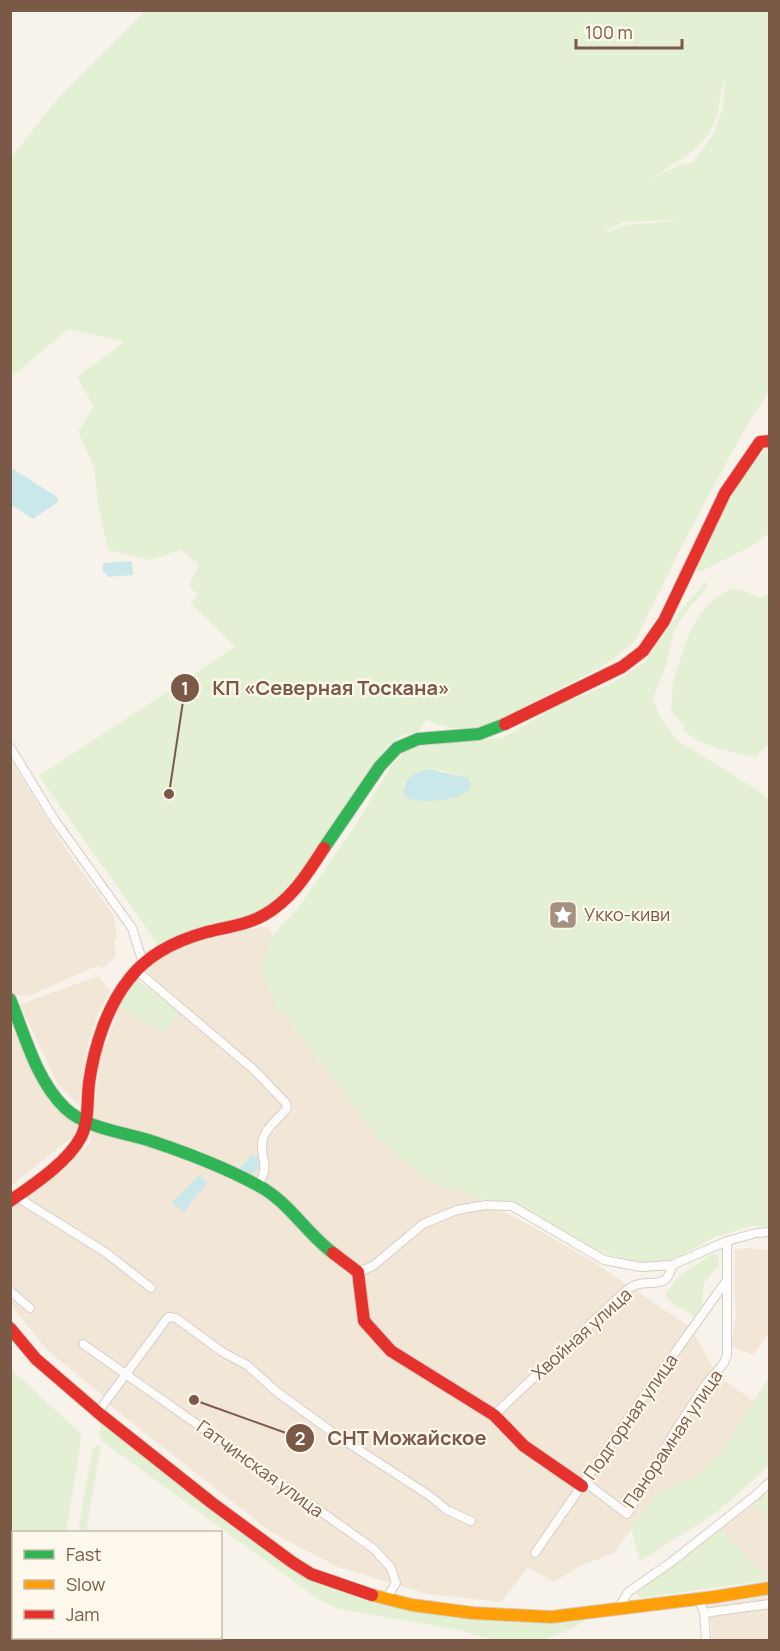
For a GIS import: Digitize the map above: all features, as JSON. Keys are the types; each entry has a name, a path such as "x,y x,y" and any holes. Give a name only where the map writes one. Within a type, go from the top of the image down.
{"street":[{"path":"151,1288 105,1252 14,1199 68,1155 81,1137 85,1122 90,1073 113,1006 124,986 140,967 164,948 180,941 257,919 289,897 380,766 395,749 426,737 470,737 490,731 616,670 643,651 664,621 725,493 760,442 770,441"},
{"path":"10,747 54,819 132,928 140,967 286,1103 287,1108 263,1139 265,1168 258,1185"},
{"path":"10,999 34,1057 52,1092 65,1109 85,1122 147,1139 203,1161 258,1185 279,1198 319,1242 358,1272 364,1321 391,1351 494,1415 524,1446 584,1484"},
{"path":"358,1272 373,1266 423,1224 457,1210 504,1204 512,1206 604,1260 641,1267 672,1265 727,1241 756,1233 770,1232"},
{"path":"727,1241 727,1280"},
{"name":"Хвойная улица","path":"494,1415 618,1298 633,1286 656,1284 666,1280 672,1265"},
{"name":"Панорамная улица","path":"584,1484 627,1514 677,1428 706,1384 724,1364 728,1354 727,1280"},
{"name":"Подгорная улица","path":"536,1553 727,1280"},
{"path":"10,1291 30,1308"},
{"path":"98,1412 168,1317 176,1318 224,1353 247,1365 277,1392 339,1437 430,1496 447,1510 471,1521"},
{"path":"10,1328 36,1359 212,1503 292,1562 311,1574 333,1582 386,1599 462,1612 551,1617 770,1588"},
{"name":"Гатчинская улица","path":"83,1344 312,1507 368,1544 384,1559 396,1583 386,1599"},
{"path":"620,1608 628,1592 678,1556 770,1482"},
{"path":"699,1599 704,1613 706,1641"},
{"path":"704,1613 770,1604"}],"shaded area":[{"path":"10,758 63,845 113,914 117,938 114,940 116,956 103,968 97,966 28,996 14,995 11,986"},
{"path":"259,927 269,927 273,937 262,961 262,972 278,1010 284,1013 314,1052 427,1180 479,1199 530,1225 592,1261 690,1327 718,1376 755,1402 721,1452 695,1477 658,1493 614,1553 580,1566 554,1582 528,1567 501,1602 428,1594 338,1567 271,1532 112,1407 99,1392 48,1351 11,1306 11,1208 90,1144 99,1069 95,1068 103,1044 106,1045 117,1015 115,1013 118,1005 163,1033 185,1006 150,975 146,967 181,946"},
{"path":"99,976 110,992 98,1013 87,1048 79,1106 57,1083 20,1004"},
{"path":"10,1014 77,1124 77,1133 11,1186"},
{"path":"744,1248 769,1250 769,1332 753,1355 731,1346 736,1315 735,1250"},
{"path":"753,1504 769,1521 769,1580 720,1529"},
{"path":"769,1596 769,1640 712,1640 711,1623 706,1606"}],"green space":[{"path":"145,11 731,11 730,13 732,11 769,11 769,391 744,430 680,549 634,643 600,668 497,721 477,728 450,728 426,720 418,733 406,734 397,738 384,750 361,788 292,886 278,901 247,917 194,929 159,946 39,776 235,647 190,603 198,595 189,586 199,564 181,550 150,560 108,550 98,504 94,468 78,431 94,407 77,377 124,342 69,329 11,377 10,159 54,103","holes":["725,79 723,107 713,135 693,162 672,168 651,180 690,154 705,139 717,115","675,220 626,225 608,232 604,225 609,230 622,222"]},
{"path":"766,448 769,448 769,533 754,545 700,572 693,568 739,483"},
{"path":"706,581 707,588 674,630 666,666 653,699 660,717 677,740 769,799 769,1227 752,1226 715,1237 676,1258 660,1263 636,1262 600,1252 516,1203 479,1199 427,1180 378,1138 284,1014 278,1011 262,972 262,961 269,943 283,923 296,911 354,827 391,766 410,747 420,744 502,738 557,706 612,683 645,662 680,611","holes":["440,770 463,776 450,799 411,800 403,793 404,782 418,772"]},
{"path":"730,589 743,590 759,598 769,593 769,744 755,757 727,751 696,740 683,730 685,726 671,711 673,681 688,636 699,615 711,602"},
{"path":"136,979 180,1013 163,1033 118,1005"},
{"path":"712,1254 718,1255 719,1265 704,1283 701,1311 694,1316 672,1303 665,1295 678,1277"},
{"path":"10,1368 82,1435 66,1531 12,1531 12,1639 47,1640 11,1640"},
{"path":"769,1377 769,1466 716,1513 640,1561 631,1527 658,1493 695,1477 721,1452"},
{"path":"102,1422 236,1526 365,1597 583,1618 583,1622 543,1640 494,1640 454,1629 338,1609 315,1597 102,1441 99,1432"},
{"path":"96,1445 101,1445 86,1531 78,1531 92,1451"},
{"path":"769,1490 769,1521 753,1504"},
{"path":"720,1529 769,1580 641,1598 636,1594 640,1589"}],"water":[{"path":"10,467 57,497 58,502 33,519 11,505"},
{"path":"132,561 133,575 107,577 107,573 103,573 103,563"},
{"path":"429,769 468,778 471,788 458,796 440,800 421,801 406,798 403,793 406,780 418,772"},
{"path":"252,1155 259,1160 261,1167 252,1174 240,1171 240,1167"},
{"path":"199,1175 208,1182 184,1212 172,1203"}],"traffic: fast":[{"path":"324,848 380,766 397,748 418,739 479,734 505,724"},
{"path":"10,999 39,1071 55,1097 65,1108 96,1126 194,1156 259,1186 279,1200 333,1253"}],"traffic: slow":[{"path":"372,1595 412,1605 473,1613 551,1617 770,1588"}],"traffic: jam":[{"path":"505,724 622,667 643,651 664,621 725,493 760,442 770,441"},
{"path":"10,1201 59,1164 81,1137 87,1118 89,1083 98,1041 115,1001 138,969 146,961 175,943 251,921 274,909 298,885 324,848"},
{"path":"333,1253 358,1272 364,1321 391,1351 494,1415 524,1446 582,1486"},
{"path":"10,1328 36,1359 101,1415 212,1503 311,1574 372,1595"}],"place":[{"name":"КП «Северная Тоскана»","path":"169,794"},
{"name":"Укко-киви","path":"563,915"},
{"name":"СНТ Можайское","path":"194,1400"}]}
